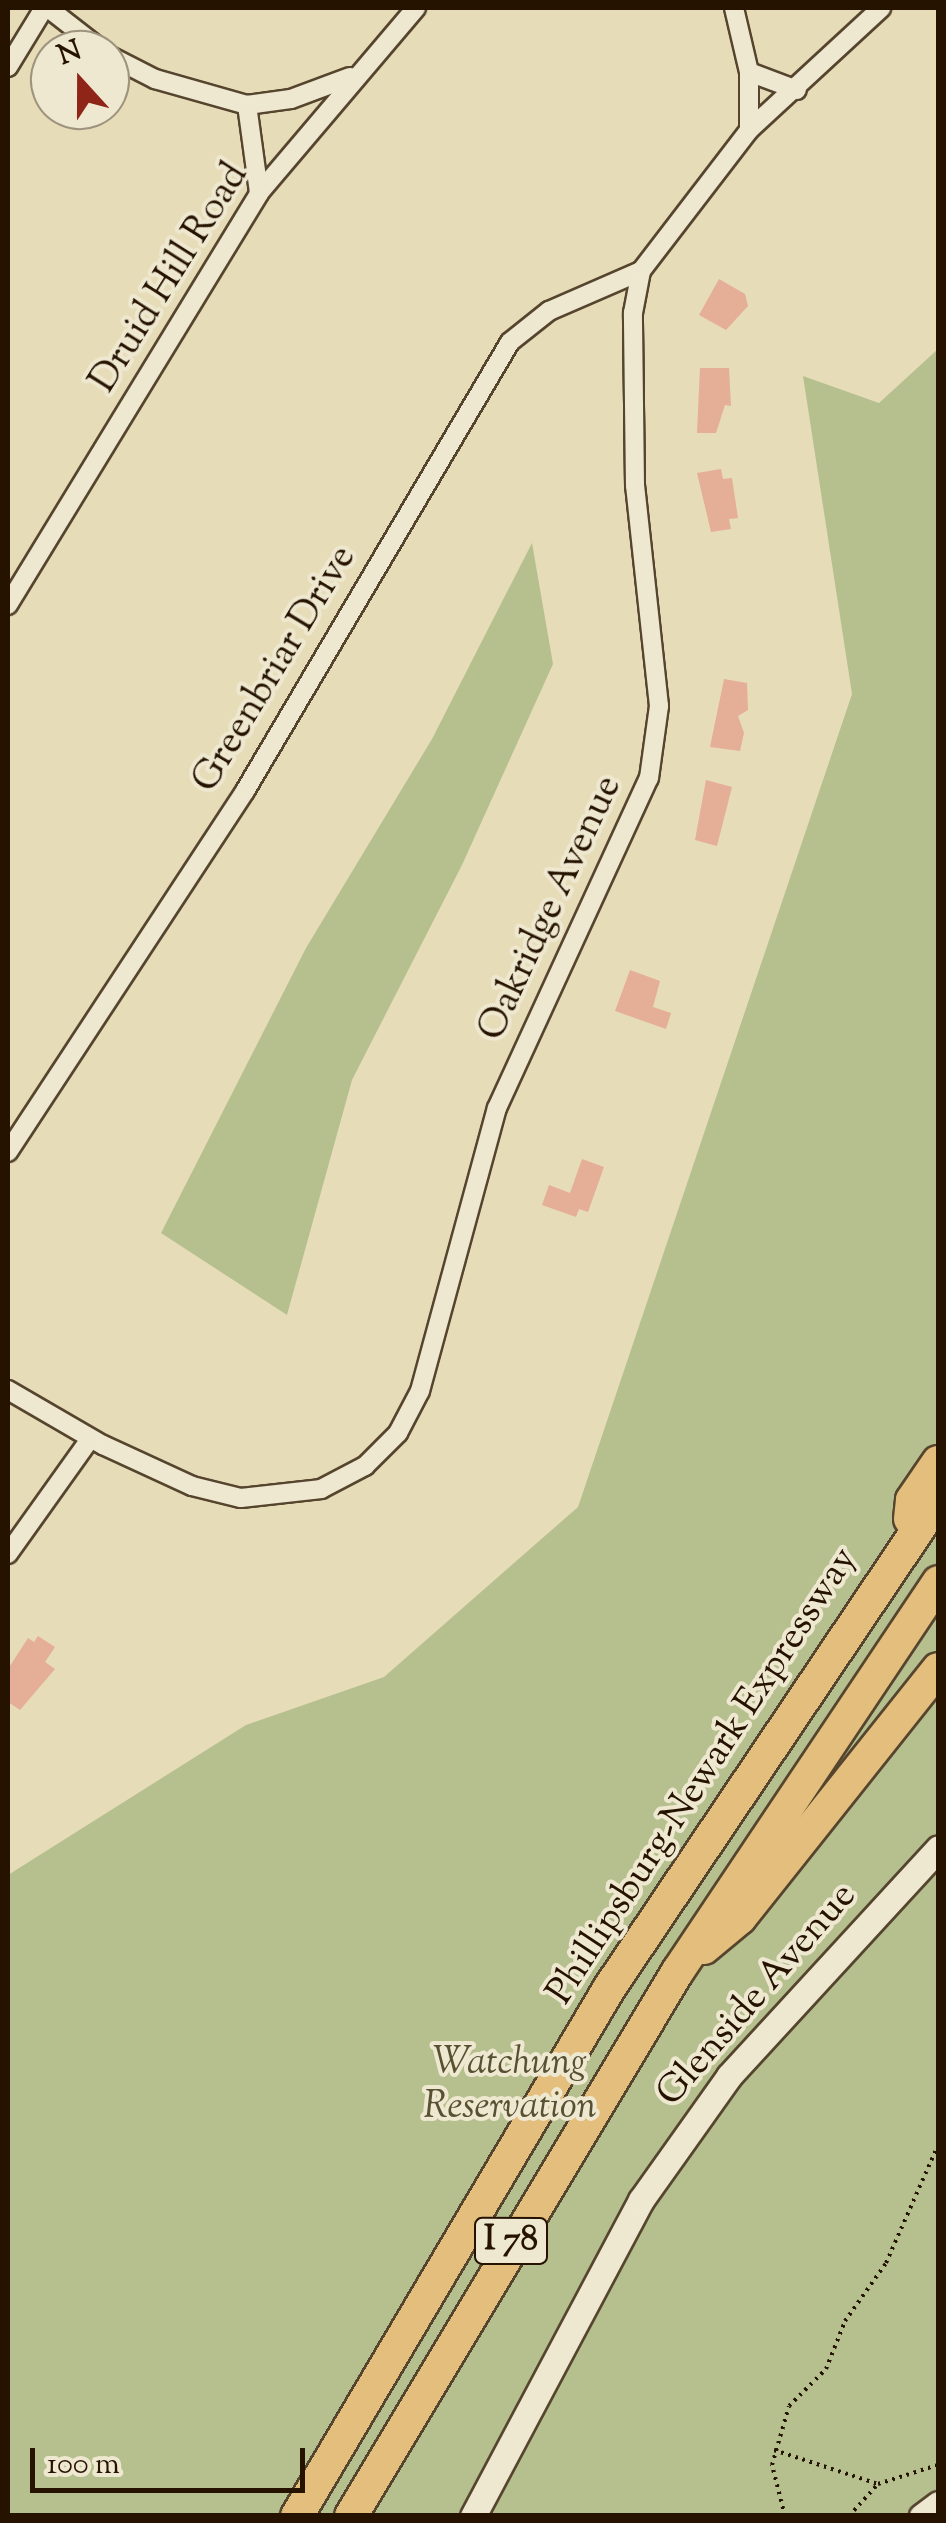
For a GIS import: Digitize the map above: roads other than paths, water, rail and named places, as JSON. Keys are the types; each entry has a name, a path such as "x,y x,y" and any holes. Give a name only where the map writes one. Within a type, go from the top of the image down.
{"highway":[{"path":"907,1543 912,1500 938,1462"},
{"name":"Phillipsburg-Newark Expressway","path":"297,2516 610,1987 938,1500"},
{"name":"I 78","path":"350,2516 678,1971 938,1582"},
{"path":"678,1971 740,1918 938,1669"}],"main road":[{"name":"Glenside Avenue","path":"473,2516 641,2200 730,2076 938,1849"}],"street":[{"path":"8,67 46,8 75,30"},
{"name":"Druid Hill Road","path":"8,604 259,194 356,74 416,8"},
{"path":"734,8 749,72 749,130"},
{"name":"Oakridge Avenue","path":"90,1438 220,1496 279,1498 353,1473 387,1446 410,1413 497,1108 648,778 658,669 635,486 633,313 641,271 749,130 797,90 881,8"},
{"path":"130,66 155,79 246,104 291,99 356,74"},
{"path":"749,72 797,90"},
{"path":"246,104 259,194"},
{"name":"Greenbriar Drive","path":"8,1152 245,791 510,342 549,311 641,271"},
{"path":"8,1390 90,1438 8,1554"},
{"path":"921,2516 938,2503"}],"park label":[{"name":"Watchung Reservation","path":"510,2087"}]}
